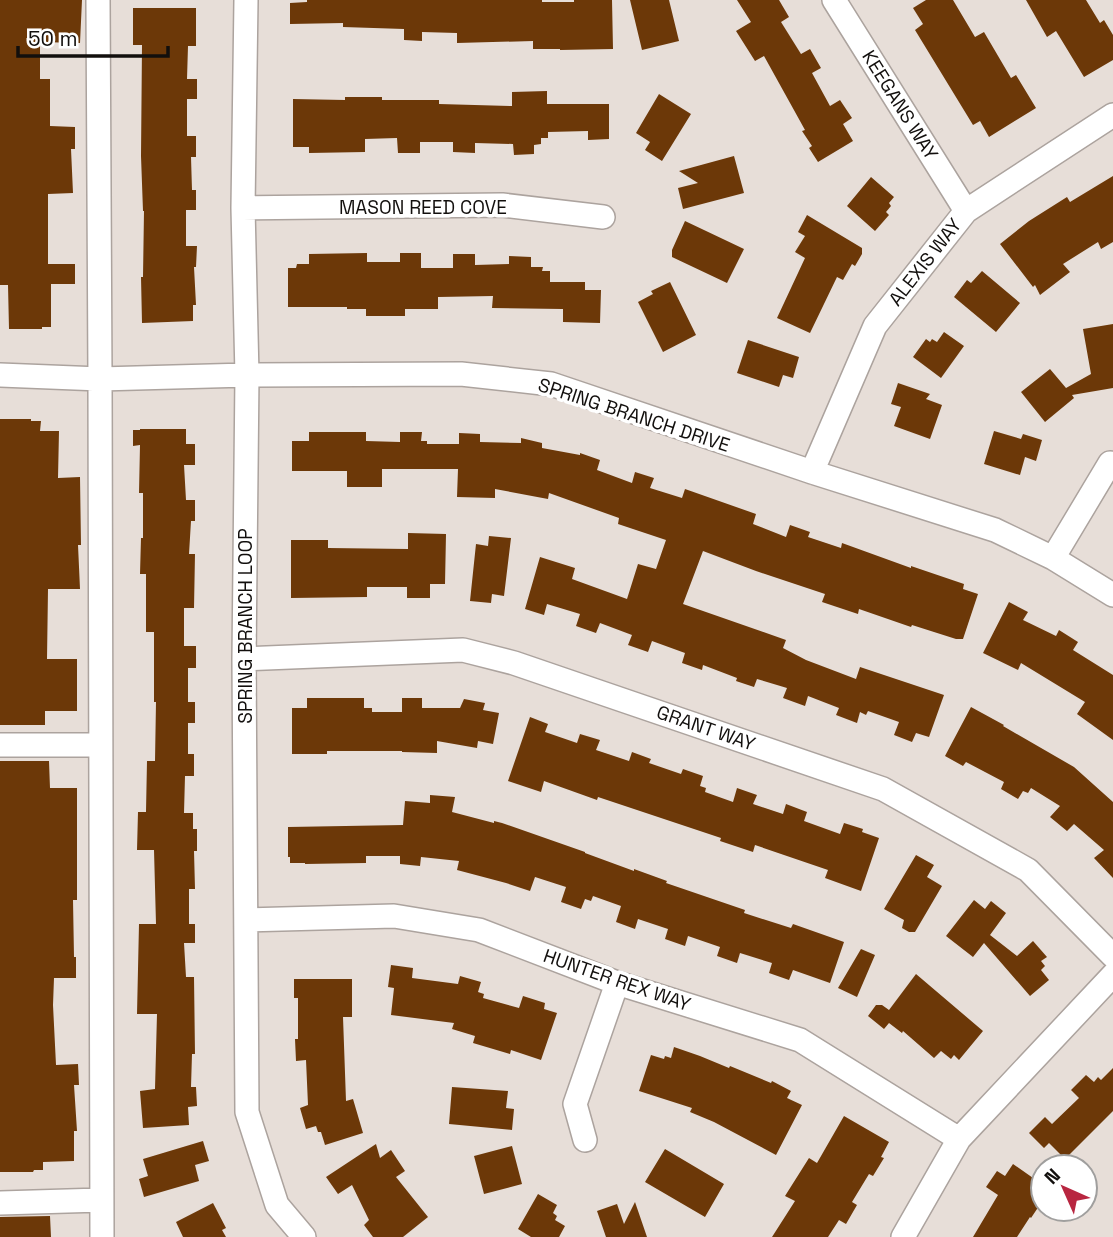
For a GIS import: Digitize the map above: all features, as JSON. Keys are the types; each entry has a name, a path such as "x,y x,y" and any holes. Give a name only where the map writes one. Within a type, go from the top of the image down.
{"street":[{"path":"98,0 102,1237"},
{"name":"SPRING BRANCH LOOP","path":"246,0 243,208 247,375 244,659 247,1112 277,1205 304,1237"},
{"name":"KEEGANS WAY","path":"834,0 966,211"},
{"name":"ALEXIS WAY","path":"812,472 875,326 966,211 1113,115"},
{"name":"MASON REED COVE","path":"243,208 502,205 603,217"},
{"name":"SPRING BRANCH DRIVE","path":"0,375 100,379 461,374 551,384 995,530 1053,558 1113,595"},
{"path":"1053,558 1110,463"},
{"name":"GRANT WAY","path":"244,659 463,650 514,663 870,784 1028,870 1113,956"},
{"path":"0,746 100,745"},
{"name":"HUNTER REX WAY","path":"246,920 394,915 479,930 617,983 800,1040 959,1139"},
{"path":"903,1237 959,1139 1113,975"},
{"path":"585,1140 575,1104 617,983"},
{"path":"0,1203 101,1200"}],"building":[{"path":"0,0 82,0 80,43 40,42 40,79 50,79 50,126 75,127 75,149 71,149 73,193 48,194 48,264 75,264 75,284 51,284 51,327 42,329 9,329 8,285 0,285"},
{"path":"307,0 612,0 613,49 533,49 533,41 457,43 457,33 422,32 422,41 404,40 404,29 343,27 343,23 290,24 290,3"},
{"path":"630,0 669,0 679,41 642,50"},
{"path":"737,0 779,0 789,17 781,22 801,54 810,49 821,68 812,73 830,106 840,100 852,118 843,124 853,141 818,162 802,131 805,130 764,56 755,61 736,31 751,22"},
{"path":"926,0 953,0 975,37 984,32 1011,78 1016,75 1036,108 989,137 980,121 973,125 915,30 923,24 913,8"},
{"path":"1026,0 1086,0 1100,23 1104,20 1113,35 1113,60 1084,77 1056,31 1047,37"},
{"path":"133,8 196,8 196,46 188,46 187,79 197,79 197,99 187,99 187,136 196,136 196,157 191,157 192,190 196,190 196,210 186,210 186,246 197,246 194,267 196,305 193,305 193,321 142,323 142,45 133,45"},
{"path":"547,91 547,104 609,104 609,139 588,140 588,131 548,132 548,138 541,138 541,144 534,145 534,154 514,155 513,144 475,143 475,153 453,152 453,142 420,142 420,153 398,153 397,138 365,139 365,152 309,153 309,147 293,147 293,99 345,100 345,97 382,97 382,100 439,100 439,104 512,106 512,92"},
{"path":"659,94 691,114 662,161 645,150 650,142 636,133"},
{"path":"734,156 744,193 683,209 678,188 698,183 679,171"},
{"path":"1113,176 1113,242 1101,249 1098,242 1063,264 1070,272 1040,295 1035,285 1033,287 1000,244 1029,221 1067,197 1070,202"},
{"path":"871,177 894,197 886,212 889,215 875,231 847,206"},
{"path":"807,215 862,248 862,254 855,266 852,264 843,280 837,277 810,333 777,318 805,258 795,252 805,236 798,232"},
{"path":"685,221 744,249 727,283 672,257 672,250"},
{"path":"367,253 367,262 400,262 400,253 421,253 421,268 453,268 453,254 475,254 475,265 509,264 509,256 531,257 531,267 543,267 542,271 550,271 550,282 585,282 585,290 601,290 600,323 563,322 563,309 492,308 493,296 438,297 438,309 405,309 405,316 366,316 366,309 347,307 288,307 288,268 296,268 297,264 309,264 309,254"},
{"path":"982,271 1020,303 996,332 954,297 967,280 971,283"},
{"path":"670,282 696,335 663,352 638,302 653,294 651,291"},
{"path":"1113,324 1113,388 1072,395 1074,398 1045,422 1021,392 1050,369 1066,388 1091,374 1083,329"},
{"path":"944,332 964,346 941,378 913,357 926,339 937,342"},
{"path":"748,340 799,357 793,378 783,375 779,387 737,373"},
{"path":"898,383 930,394 926,399 942,405 930,439 894,426 901,407 891,404"},
{"path":"0,419 41,421 40,431 59,431 58,478 80,477 80,589 48,589 47,659 77,659 77,711 45,711 45,725 0,725"},
{"path":"186,429 186,444 195,444 195,465 184,465 186,500 195,500 195,521 191,521 189,554 195,554 194,608 184,608 184,646 196,646 196,668 188,668 188,702 195,702 195,723 188,723 188,754 194,754 194,776 185,776 184,813 193,813 193,829 197,829 197,851 194,851 195,889 189,889 189,924 195,924 195,943 184,943 186,977 194,977 195,1054 192,1054 191,1087 196,1087 197,1106 188,1107 189,1125 143,1128 140,1091 155,1089 157,1014 137,1014 139,924 156,924 154,850 137,850 138,812 146,812 147,761 155,761 156,702 154,632 146,632 146,574 140,574 143,493 139,493 140,445 133,446 133,430"},
{"path":"994,431 1021,439 1023,434 1042,440 1036,461 1025,457 1020,475 984,464"},
{"path":"309,432 366,432 366,441 400,442 400,432 422,432 421,441 427,441 427,444 459,444 459,433 480,434 480,442 521,443 521,438 542,443 542,448 580,453 600,460 597,470 632,483 635,472 654,478 650,488 682,498 685,489 756,514 753,524 786,537 790,525 810,532 808,537 841,548 842,543 964,584 963,589 978,594 963,639 912,625 911,627 859,609 858,614 822,602 825,594 703,551 683,604 786,640 783,648 856,679 860,667 944,695 929,737 916,733 912,742 894,735 899,722 868,711 866,715 860,712 857,723 836,715 839,708 808,696 805,706 783,698 787,688 757,679 754,687 703,665 702,670 682,663 685,653 652,641 648,652 628,645 632,635 600,623 596,633 576,626 580,614 547,604 544,615 525,609 540,557 575,568 572,579 627,599 638,564 656,569 666,540 618,524 619,518 549,493 548,499 495,489 495,498 457,497 458,469 382,469 382,487 347,487 347,471 292,471 292,441 309,441"},
{"path":"408,533 446,534 445,584 430,584 430,598 407,598 407,587 367,587 367,597 291,598 291,540 328,540 328,548 408,549"},
{"path":"489,536 511,538 504,596 492,594 491,603 470,601 476,544 488,546"},
{"path":"1009,602 1028,612 1023,620 1056,636 1059,630 1078,642 1073,650 1113,675 1113,740 1077,714 1085,702 1021,663 1018,670 983,653"},
{"path":"307,698 364,698 364,708 372,708 372,712 402,712 402,698 422,698 422,708 460,708 464,699 485,703 483,710 499,713 493,744 478,741 477,748 437,741 437,753 327,751 327,754 292,754 292,708 307,708"},
{"path":"971,707 1074,767 1113,802 1113,878 1094,858 1104,850 1074,824 1067,831 1050,817 1060,806 1031,788 1028,793 1023,791 1018,799 1001,789 1004,782 966,762 963,766 945,756"},
{"path":"530,717 548,724 545,732 577,743 580,734 600,740 596,750 629,761 632,752 651,759 649,763 681,774 683,769 703,776 700,786 706,788 705,792 733,802 737,788 757,795 753,804 783,814 786,804 807,812 804,821 840,834 844,823 863,829 862,832 879,838 861,891 825,878 828,870 755,845 753,852 720,841 721,838 544,781 541,792 508,781"},
{"path":"0,761 49,761 50,788 77,788 77,900 73,900 76,978 54,978 53,1005 56,1065 78,1064 79,1085 74,1085 77,1131 74,1131 74,1161 43,1162 43,1170 33,1172 0,1172"},
{"path":"430,795 455,797 452,812 502,823 745,910 744,913 791,928 793,924 844,942 830,983 793,970 789,980 769,973 772,963 740,953 737,963 717,956 720,947 688,936 685,946 665,939 668,929 638,919 635,929 616,922 621,906 593,896 591,901 585,899 581,909 561,902 566,887 535,877 530,891 457,870 459,861 421,857 420,866 400,864 400,856 366,856 366,863 290,863 288,827 403,825 405,801 430,803"},
{"path":"916,855 934,865 927,877 942,886 915,932 909,932 902,928 904,920 884,909"},
{"path":"974,900 985,909 991,901 1006,913 990,935 1017,956 1033,941 1047,957 1041,961 1045,966 1041,970 1049,980 1030,996 984,943 973,957 946,936"},
{"path":"861,949 875,955 857,997 838,988"},
{"path":"391,965 413,968 412,978 458,984 460,976 481,982 478,992 484,994 483,998 519,1008 523,996 545,1003 544,1009 557,1013 541,1060 511,1050 510,1054 473,1043 475,1036 452,1029 454,1023 391,1015 394,988 388,987"},
{"path":"916,974 983,1031 959,1060 954,1055 951,1059 941,1051 934,1058 903,1031 902,1033 889,1023 884,1029 868,1016 876,1005 882,1005 889,1010"},
{"path":"294,979 352,979 352,1017 343,1017 346,1101 353,1099 363,1133 325,1145 316,1126 306,1129 300,1108 308,1105 306,1060 296,1061 298,998 294,998"},
{"path":"674,1047 771,1083 772,1081 791,1091 787,1098 802,1105 776,1155 690,1112 692,1108 639,1091 651,1055 671,1058"},
{"path":"1113,1068 1113,1111 1071,1153 1059,1153 1049,1143 1044,1148 1029,1133 1045,1117 1052,1124 1079,1098 1071,1090 1086,1075 1094,1082 1098,1077 1101,1080"},
{"path":"452,1087 508,1091 506,1108 514,1109 512,1130 449,1124"},
{"path":"844,1116 889,1142 881,1157 884,1158 873,1176 869,1174 852,1202 857,1205 846,1224 839,1220 828,1237 772,1237 795,1201 785,1196 809,1158 817,1163"},
{"path":"203,1141 209,1161 195,1165 199,1181 144,1197 139,1179 148,1176 143,1159"},
{"path":"376,1144 380,1158 391,1150 405,1171 396,1177 428,1217 403,1237 373,1237 364,1225 369,1220 352,1185 338,1194 326,1177"},
{"path":"512,1146 522,1184 484,1194 474,1156"},
{"path":"665,1149 724,1184 705,1217 645,1182"},
{"path":"1013,1164 1029,1175 1029,1219 1017,1237 973,1237 998,1195 986,1187 997,1171 1005,1176"},
{"path":"538,1194 557,1205 553,1213 557,1216 555,1220 565,1226 559,1237 531,1237 518,1229"},
{"path":"635,1202 647,1237 606,1237 597,1211 617,1204 624,1224"},
{"path":"213,1203 226,1228 222,1230 226,1237 183,1237 176,1222"},
{"path":"50,1216 51,1237 0,1237 0,1217"}]}
